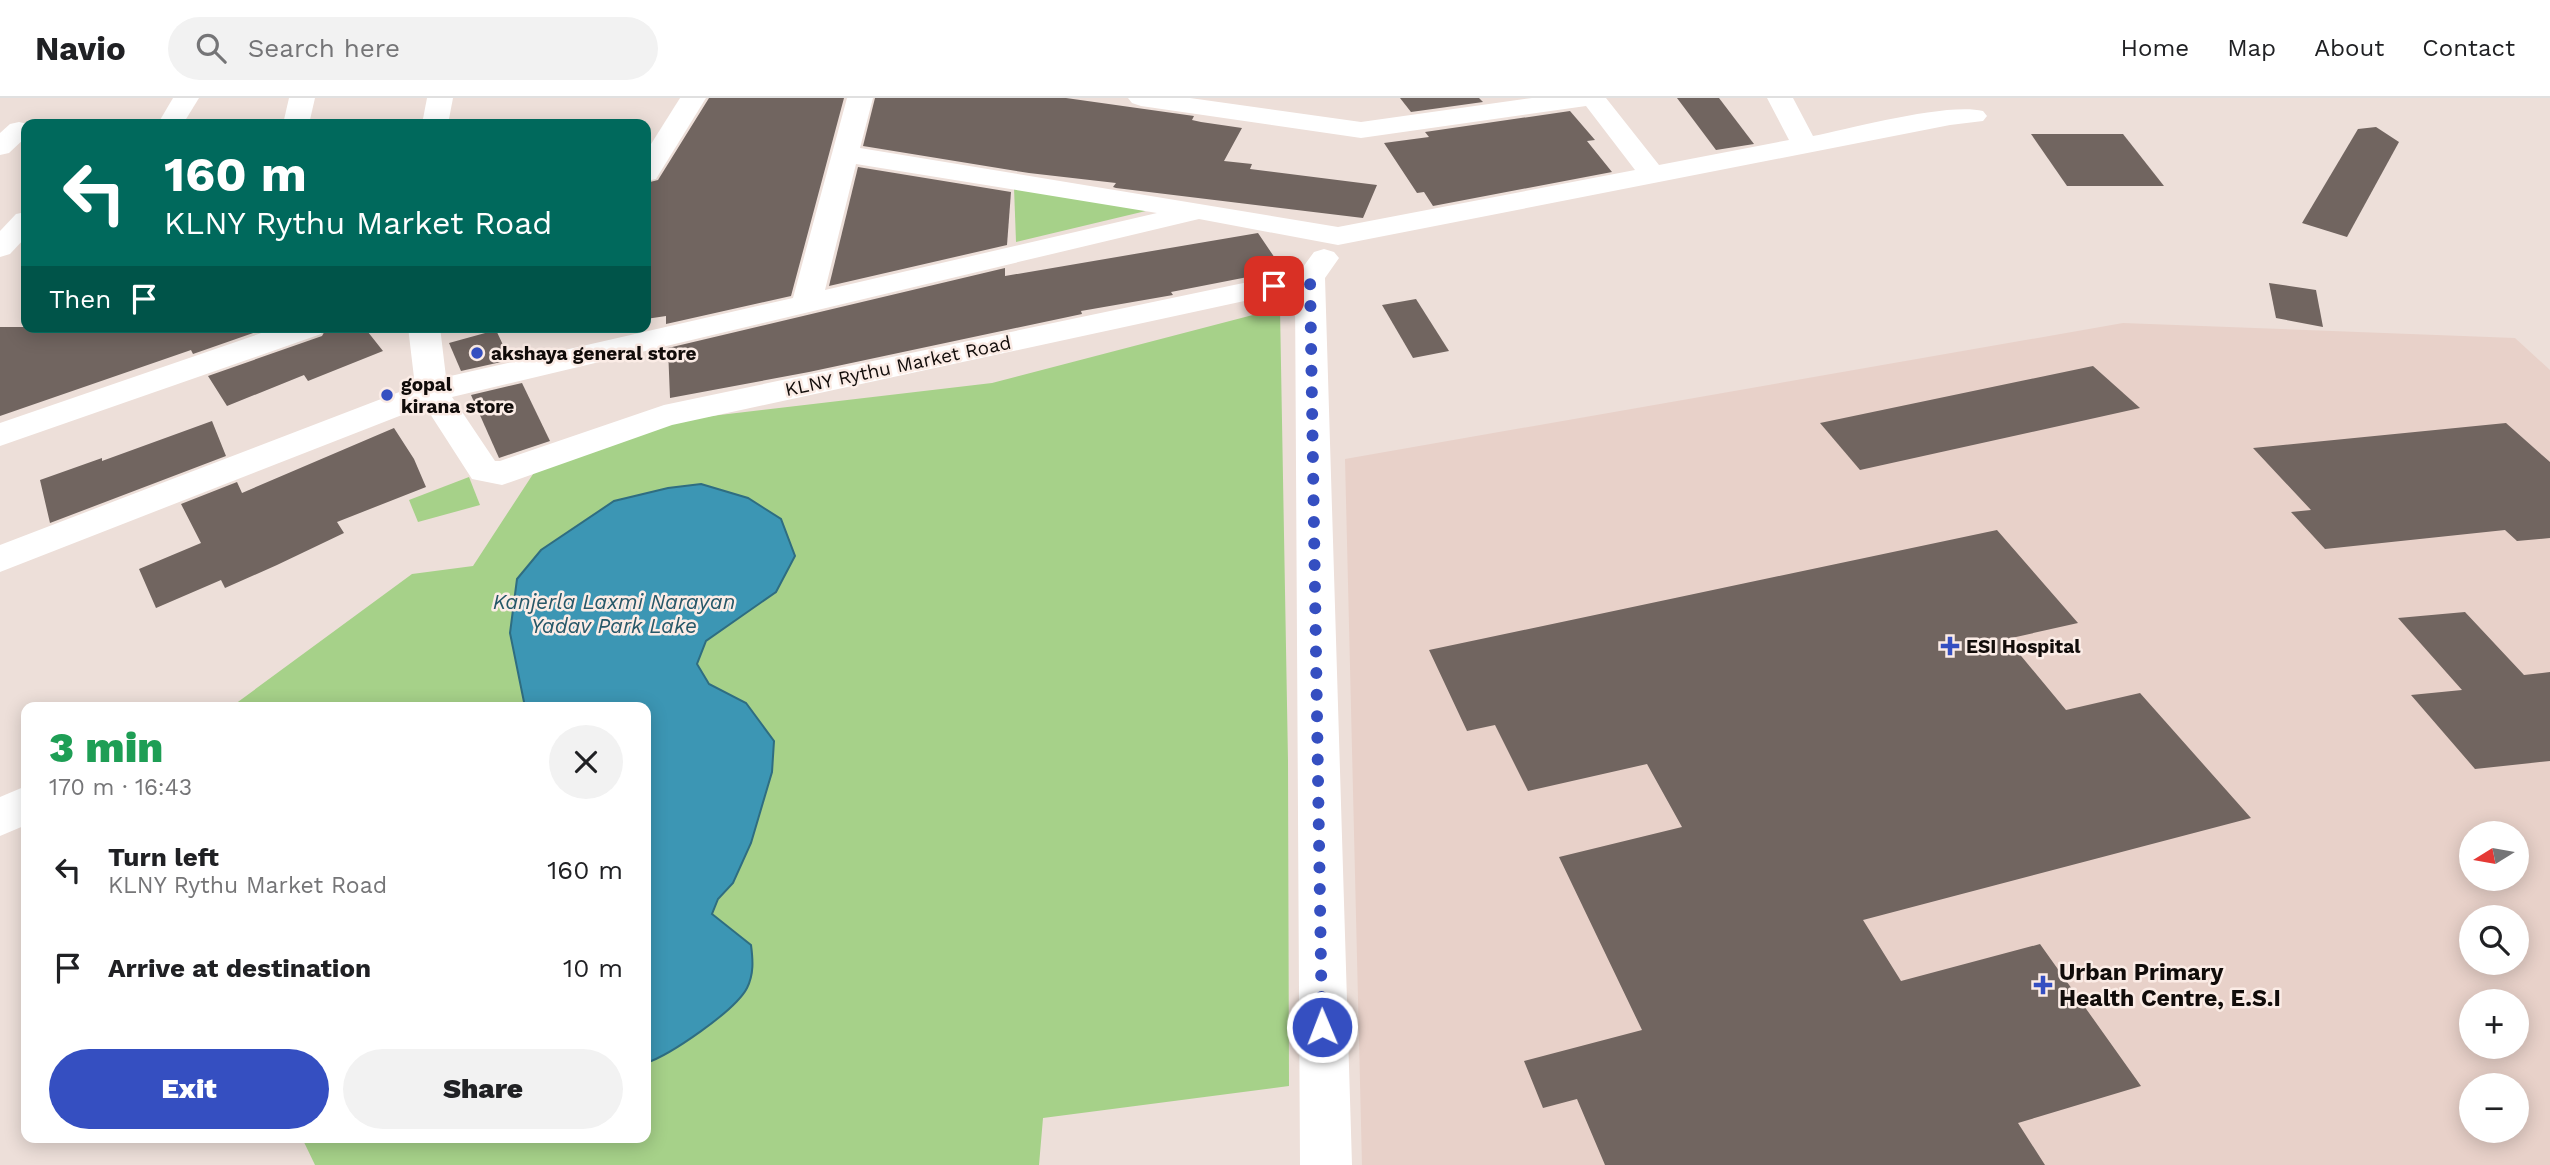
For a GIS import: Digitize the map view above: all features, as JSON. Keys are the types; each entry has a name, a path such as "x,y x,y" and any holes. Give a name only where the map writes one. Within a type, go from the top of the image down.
{"street":[{"path":"297,119 302,98"},
{"path":"436,119 440,98"},
{"path":"651,165 693,98"},
{"path":"807,303 860,98"},
{"path":"1141,98 1361,130 1586,98"},
{"path":"1593,98 1652,174"},
{"path":"1780,98 1804,144"},
{"path":"845,154 1338,236 1804,144 1954,111"},
{"path":"651,330 807,303 1199,211"},
{"path":"0,248 21,225"},
{"path":"1326,1165 1310,278 1338,236"},
{"name":"KLNY Rythu Market Road","path":"432,391 484,471 491,474 502,473 664,416 1310,278"},
{"path":"0,435 293,333"},
{"path":"425,333 432,391"},
{"path":"0,559 432,391 591,341 636,333"},
{"path":"0,818 21,807"}],"shaded area":[{"name":"ESI Hospital","path":"2123,323 2515,338 2550,370 2550,1165 1362,1165 1345,459"}],"green space":[{"path":"1014,187 1150,210 1016,242"},
{"path":"1280,308 1288,761 1289,1086 1043,1118 1039,1165 315,1165 304,1143 651,1143 651,702 238,702 412,574 473,566 535,471 669,421 992,383"},
{"path":"469,477 480,505 418,522 409,500"}],"water":[{"name":"Kanjerla Laxmi Narayan Yadav Park Lake","path":"701,484 748,498 781,519 795,556 776,592 706,641 697,664 709,684 746,703 774,741 772,772 751,843 733,883 718,899 712,914 751,945 751,977 740,997 716,1020 685,1042 651,1061 651,702 524,702 510,633 517,579 541,550 614,501 668,488"}],"building":[{"path":"709,98 844,98 791,296 666,324 666,316 651,318 651,182 658,180"},
{"path":"875,98 1066,98 1194,116 1192,120 1242,128 1224,161 1252,164 1250,169 1377,185 1363,218 1116,188 1113,187 1116,183 1029,173 863,146"},
{"path":"1400,98 1479,98 1483,102 1411,112"},
{"path":"1677,98 1719,98 1754,144 1716,150"},
{"path":"1570,111 1595,140 1587,141 1612,172 1433,206 1424,192 1417,193 1384,143 1429,137 1425,132"},
{"path":"2376,127 2399,142 2347,237 2302,223 2358,129"},
{"path":"2031,134 2123,134 2164,186 2067,186"},
{"path":"858,167 1011,192 1007,245 829,286"},
{"path":"1258,233 1283,270 1171,292 1173,295 1081,311 1082,314 809,372 670,398 668,348 1005,268 1005,276"},
{"path":"2269,283 2316,290 2323,327 2276,318"},
{"path":"1416,299 1449,351 1413,358 1382,305"},
{"path":"0,327 21,327 21,333 253,333 193,354 191,350 0,416"},
{"path":"324,333 369,333 383,351 308,381 304,375 227,406 208,376 322,336"},
{"path":"485,333 497,333 510,360 461,371 449,343"},
{"path":"2093,366 2140,408 1860,470 1820,423"},
{"path":"522,383 550,441 499,458 471,395"},
{"path":"212,421 226,456 50,523 40,480 102,458 102,461"},
{"path":"2506,423 2550,462 2550,538 2517,541 2505,530 2325,549 2291,512 2311,510 2253,448"},
{"path":"394,428 414,459 426,487 337,522 344,533 277,565 225,588 221,580 156,608 139,569 201,543 181,504 237,482 242,493"},
{"path":"1997,530 2078,623 2007,639 2066,710 2140,693 2251,818 1863,920 1901,981 2040,944 2141,1086 2018,1123 2045,1165 1605,1165 1577,1099 1543,1108 1524,1061 1642,1030 1559,857 1682,827 1647,764 1528,791 1495,725 1467,731 1429,650"},
{"path":"2465,612 2524,675 2550,672 2550,761 2475,769 2411,695 2462,690 2398,618"}],"place":[{"name":"akshaya general store","path":"477,353"},
{"name":"gopal kirana store","path":"387,395"},
{"name":"ESI Hospital","path":"1950,646"},
{"name":"Urban Primary Health Centre, E.S.I","path":"2043,985"}],"route":[{"path":"1274,286 1310,278 1322,1027"}]}
